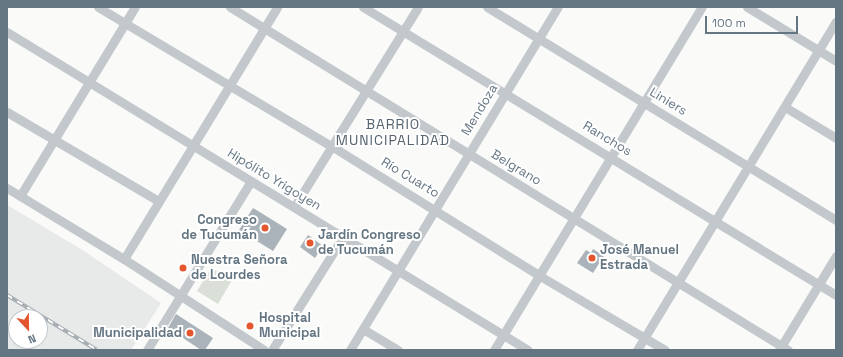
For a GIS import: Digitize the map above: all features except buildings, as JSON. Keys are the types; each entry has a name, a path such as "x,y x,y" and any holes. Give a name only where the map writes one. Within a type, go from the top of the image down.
{"street":[{"name":"Río Cuarto","path":"98,7 436,210 540,276 665,350"},
{"path":"20,196 135,7"},
{"name":"Belgrano","path":"230,7 783,349"},
{"path":"124,259 276,7"},
{"name":"Ranchos","path":"363,7 404,30 836,294"},
{"path":"294,207 418,7"},
{"name":"Liniers","path":"487,7 836,220"},
{"path":"501,15 506,7"},
{"name":"Mendoza","path":"350,350 558,7"},
{"path":"494,350 702,7"},
{"path":"747,7 836,61"},
{"path":"637,350 836,22"},
{"name":"Hipólito Yrigoyen","path":"7,32 528,350"},
{"path":"785,107 836,138"},
{"path":"7,112 159,201"},
{"path":"147,350 178,296 251,181"},
{"path":"7,188 124,259 178,296 264,350"},
{"path":"272,350 343,237"},
{"path":"783,349 836,256"},
{"path":"363,329 398,350"}],"shaded area":[{"path":"7,205 81,249 161,303 131,350 7,350"},
{"path":"211,268 232,280 218,304 197,291"}],"railway":[{"path":"7,295 97,350"}],"place":[{"name":"Congreso de Tucumán","path":"265,228"},
{"name":"Jardín Congreso de Tucumán","path":"310,243"},
{"name":"José Manuel Estrada","path":"592,258"},
{"name":"Nuestra Señora de Lourdes","path":"183,268"},
{"name":"Hospital Municipal","path":"250,326"},
{"name":"Municipalidad","path":"190,333"}],"district":[{"name":"BARRIO MUNICIPALIDAD","path":"393,132"}]}
